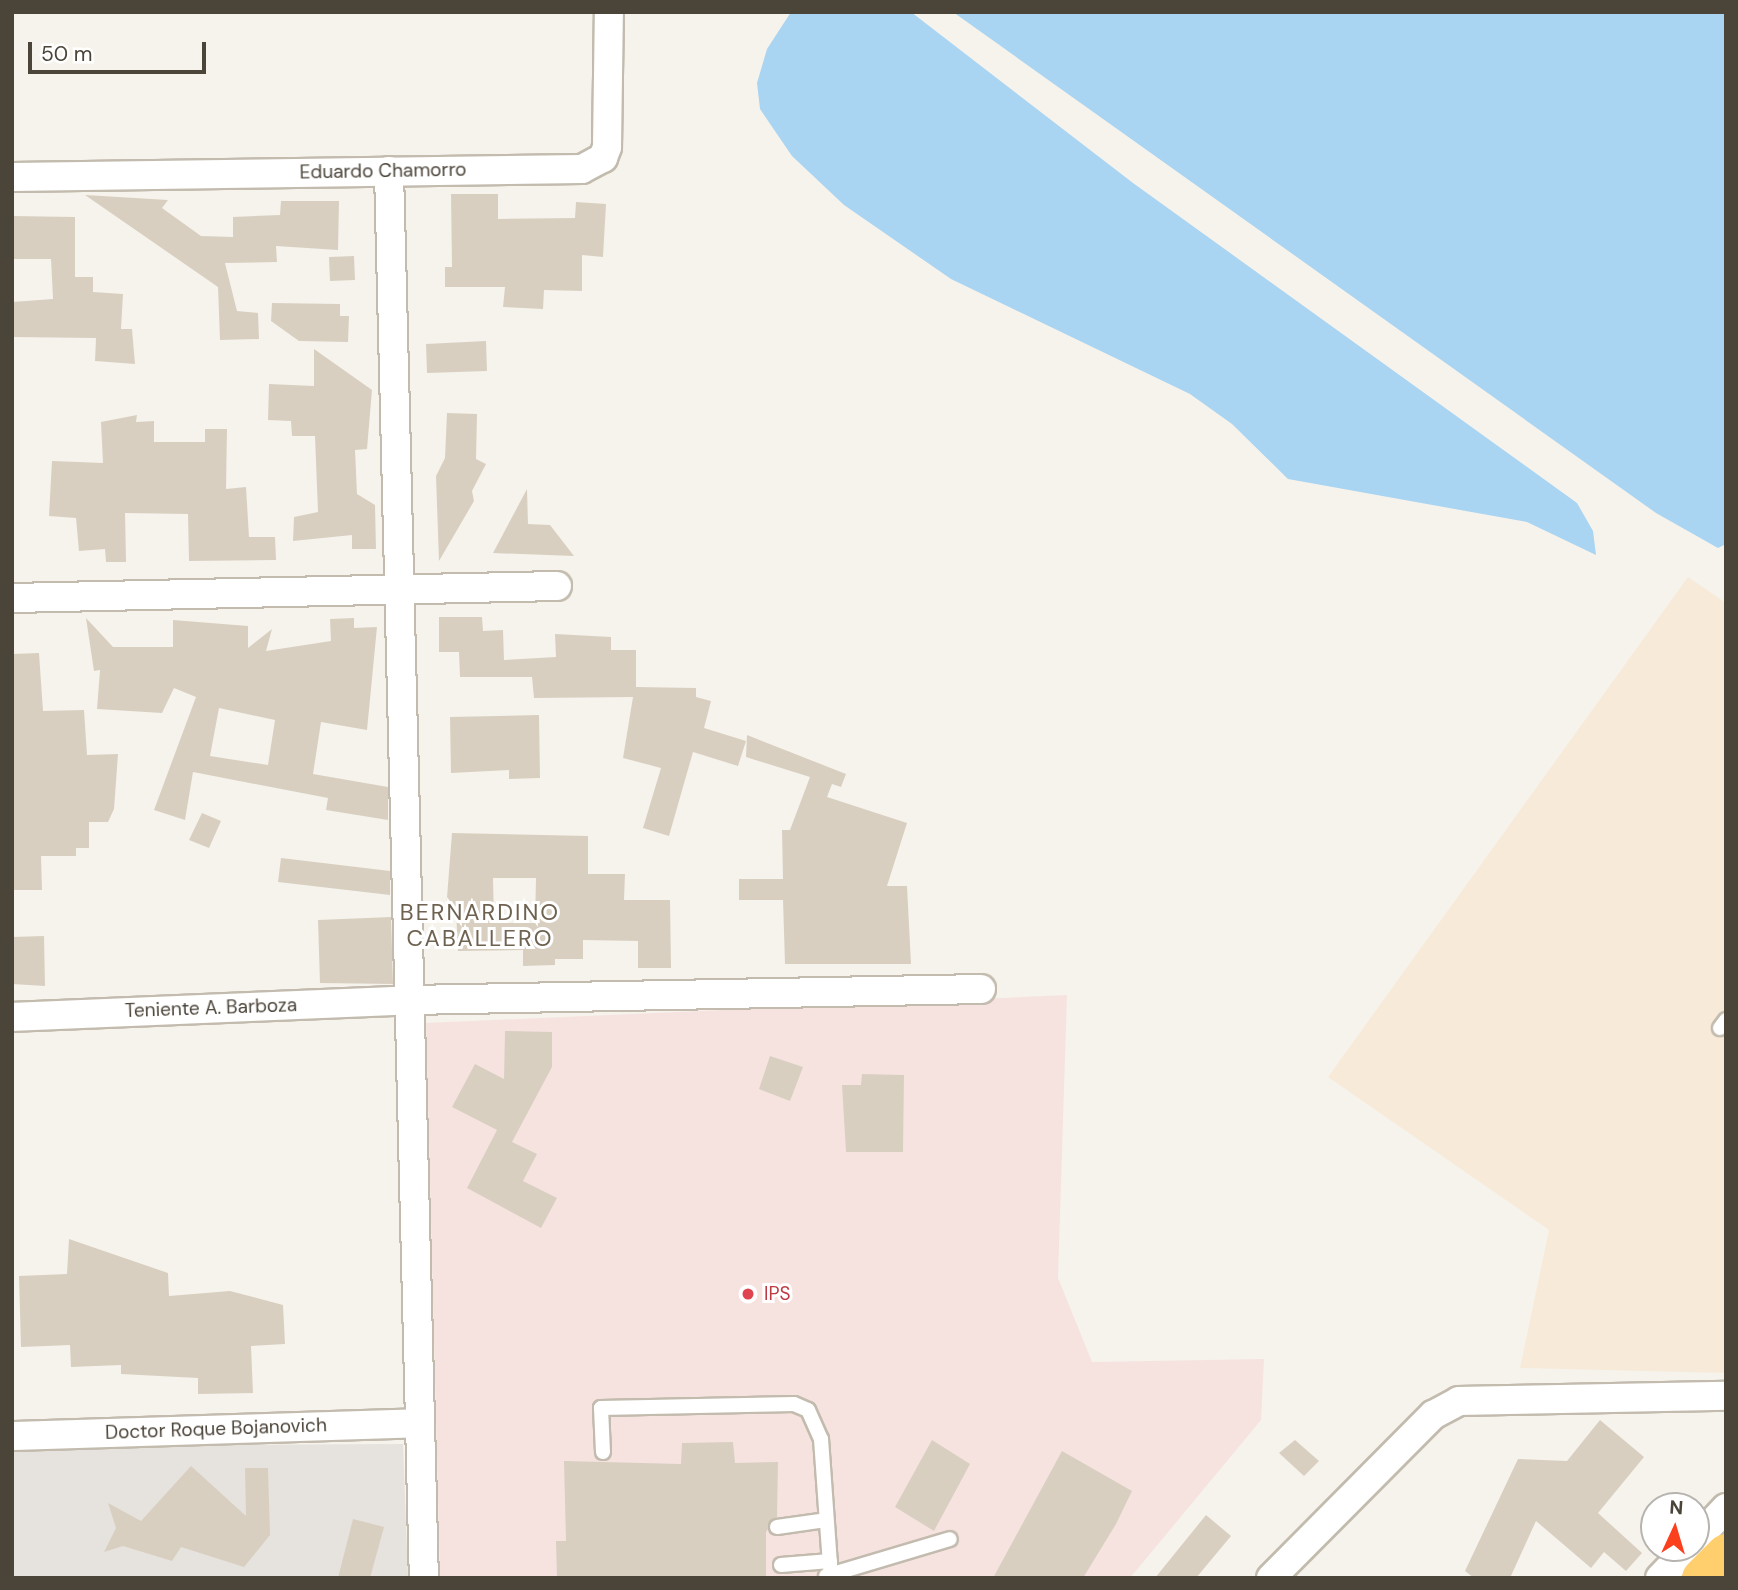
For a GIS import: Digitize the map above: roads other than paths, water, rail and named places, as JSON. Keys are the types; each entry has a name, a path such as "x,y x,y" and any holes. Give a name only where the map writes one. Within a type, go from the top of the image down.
{"highway":[{"path":"1701,1578 1726,1553"}],"street":[{"name":"Eduardo Chamorro","path":"12,177 594,165 603,158 610,130 609,12"},
{"path":"389,171 424,1578"},
{"path":"12,598 557,586"},
{"name":"Teniente A. Barboza","path":"12,1017 410,1000 981,989"},
{"path":"1270,1578 1433,1415 1460,1401 1726,1396"},
{"name":"Doctor Roque Bojanovich","path":"12,1436 420,1423"},
{"path":"1710,1525 1726,1508"},
{"path":"1660,1578 1675,1562"}],"lane":[{"path":"603,1452 601,1408 794,1404 817,1422 829,1572"},
{"path":"777,1527 826,1520"},
{"path":"781,1565 829,1572 950,1539"}],"water":[{"path":"791,12 911,12 1133,183 1577,503 1593,531 1596,555 1527,522 1288,479 1232,424 1190,394 951,279 844,205 792,156 760,109 757,83 767,49"},
{"path":"953,12 1726,12 1726,544 1718,548 1656,513"}],"place":[{"name":"IPS","path":"748,1294"}],"district":[{"name":"BERNARDINO CABALLERO","path":"480,925"}]}
